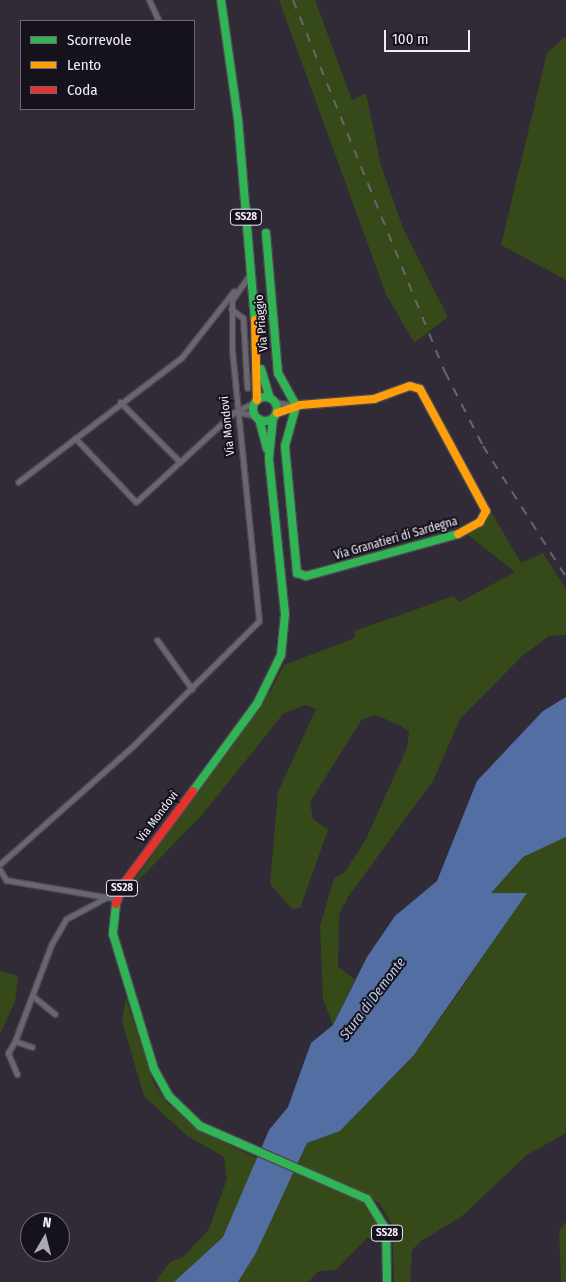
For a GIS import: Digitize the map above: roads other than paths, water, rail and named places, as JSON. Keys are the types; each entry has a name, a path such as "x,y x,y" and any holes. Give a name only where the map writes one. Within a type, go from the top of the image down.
{"main road":[{"name":"SS28","path":"221,0 238,119 258,354 256,401 258,418"},
{"name":"Via Priaggio","path":"266,234 278,373 296,406"},
{"name":"SS28","path":"258,354 273,400 275,416"},
{"name":"Via Granatieri di Sardegna","path":"258,418 275,416 296,406 374,399 410,386 420,389 483,502 486,511 480,522 465,532 412,547 306,576 296,573 285,446 296,406"},
{"path":"256,401 273,400"},
{"name":"Via Mondovì","path":"269,458 275,416"},
{"name":"Via Mondovì","path":"258,418 269,458 285,614 275,672 257,704 131,872 117,900 113,922 116,947 161,1083 191,1119 256,1152 360,1195 379,1212 386,1229 387,1282"}],"street":[{"path":"149,0 159,20"},
{"name":"Via Mondovì","path":"0,864 71,804 192,689 259,621 237,412 231,309 236,289 251,273"},
{"path":"18,482 120,402 182,357 236,289"},
{"name":"Via Mondovì","path":"231,309 242,318 247,388"},
{"name":"Via Granatieri di Sardegna","path":"273,400 296,406"},
{"path":"75,438 136,502 237,412 256,401"},
{"path":"120,402 180,462"},
{"path":"237,412 258,418"},
{"path":"157,640 192,689"},
{"path":"0,870 6,880 117,900"},
{"path":"16,1074 8,1053 16,1041 34,997 51,945 66,919 107,897"},
{"path":"34,997 55,1014"},
{"path":"16,1041 32,1048"}],"water":[{"name":"Stura di Demonte","path":"566,697 566,837 523,857 491,893 527,893 414,1055 340,1131 307,1143 256,1253 238,1282 174,1282 223,1237 269,1130 288,1107 311,1043 333,1025 367,957 395,916 437,881 477,781 543,711"}],"railway":[{"path":"293,0 445,372 483,446 566,577"}]}
